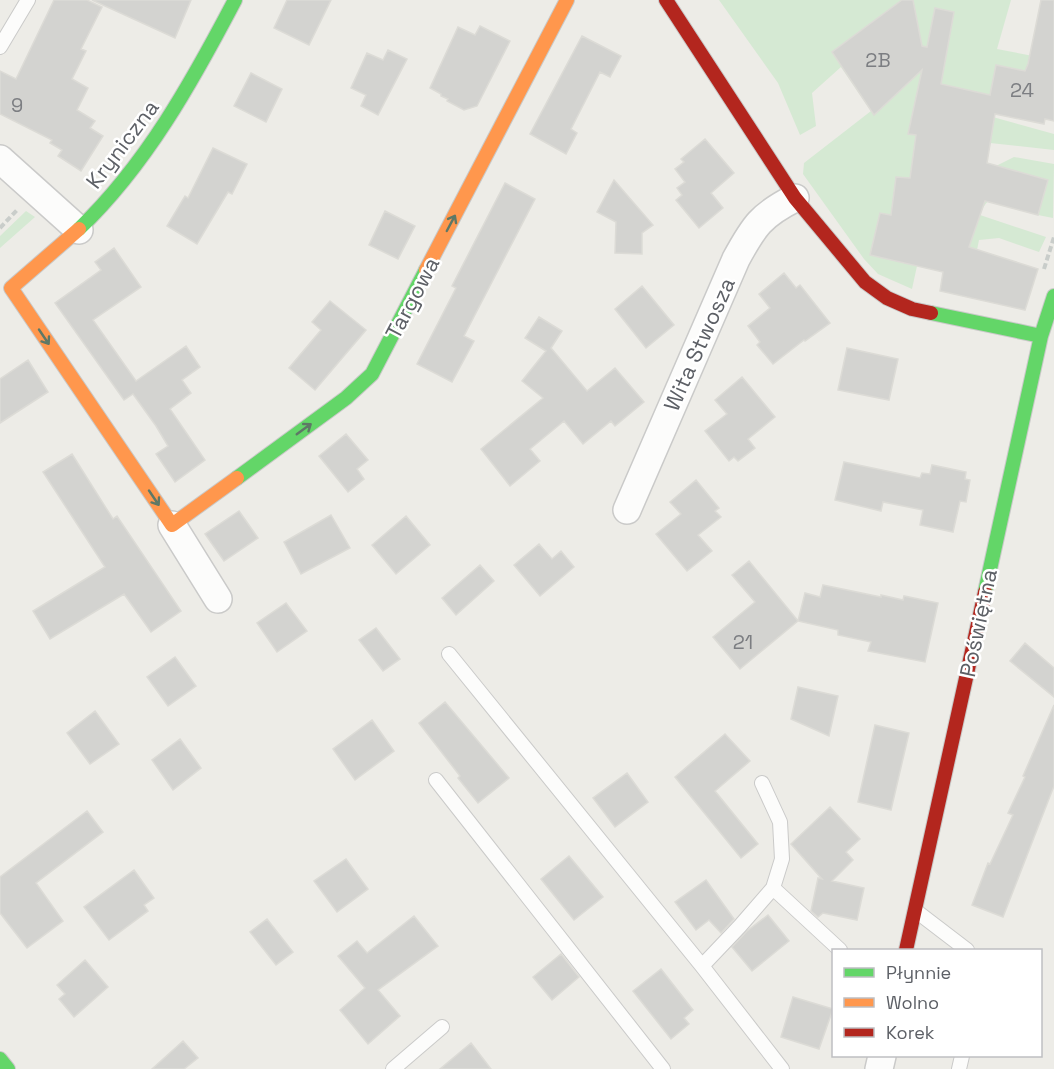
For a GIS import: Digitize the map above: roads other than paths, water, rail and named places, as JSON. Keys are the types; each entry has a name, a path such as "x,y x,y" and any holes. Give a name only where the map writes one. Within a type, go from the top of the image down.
{"street":[{"name":"Kryniczna","path":"172,525 11,288 79,230 126,179 188,89 235,0"},
{"name":"Targowa","path":"172,525 346,398 372,374 567,0"},
{"path":"666,0 795,198 865,282 887,298 912,309 1041,336"},
{"path":"0,159 79,230"},
{"name":"Wita Stwosza","path":"627,510 736,259 754,226 775,208 795,198"},
{"name":"Poświętna","path":"906,949 1041,336 1054,296"},
{"path":"172,525 218,598"},
{"path":"0,1059 8,1069"}],"lane":[{"path":"0,46 28,0"},
{"path":"448,654 702,966 782,1069"},
{"path":"436,780 663,1069"},
{"path":"702,966 773,888 782,859 780,822 762,783"},
{"path":"773,888 838,949"},
{"path":"915,910 964,949"},
{"path":"393,1069 442,1027"}]}
